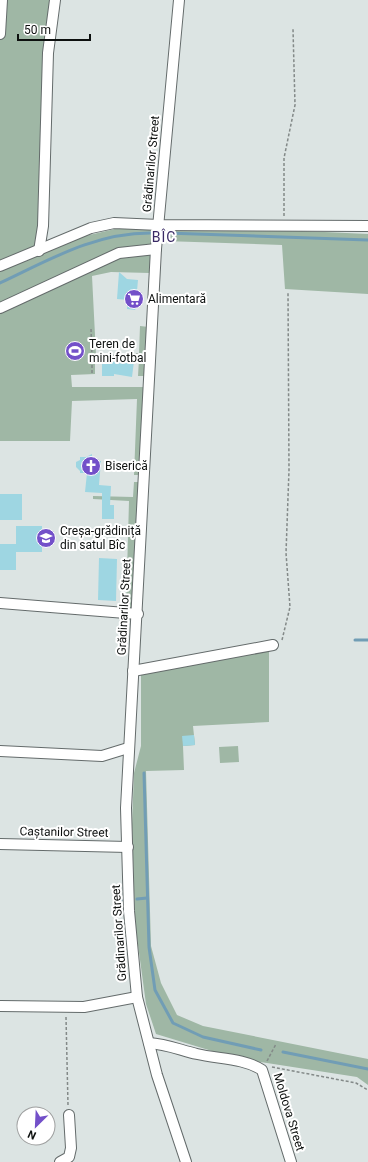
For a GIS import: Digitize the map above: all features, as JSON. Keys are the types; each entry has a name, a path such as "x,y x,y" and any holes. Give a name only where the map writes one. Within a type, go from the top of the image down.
{"street":[{"path":"0,34 2,0"},
{"path":"39,250 43,226 48,53 55,0"},
{"name":"Grădinarilor Street","path":"179,0 156,249 138,614 128,748 126,808 129,911 137,997 149,1043 186,1162"},
{"path":"0,266 102,225 126,223 159,225 368,226"},
{"path":"0,308 119,253 156,249"},
{"path":"0,603 138,614"},
{"path":"134,671 273,645"},
{"path":"0,751 102,756 128,748"},
{"name":"Caștanilor Street","path":"0,844 128,846"},
{"path":"0,1006 66,1008 104,1004 137,997"},
{"path":"149,1043 161,1043 195,1054 263,1068"},
{"name":"Moldova Street","path":"263,1068 291,1162"},
{"path":"60,1162 69,1158 71,1148 69,1115"}],"path":[{"path":"284,225 284,158 295,105 293,29"},
{"path":"273,645 283,639 290,607 286,553 289,470 288,292"},
{"path":"91,329 92,373"},
{"path":"92,357 139,355 151,348"},
{"path":"66,1008 69,1115"},
{"path":"276,1044 263,1068 356,1082 368,1090"}],"green space":[{"path":"0,0 51,0 38,231 32,258 81,237 119,228 153,228 150,273 111,272 92,276 96,355 127,354 130,352 139,354 140,326 149,327 146,376 138,376 139,359 95,359 95,374 71,375 72,387 146,387 142,475 134,475 137,399 72,401 70,441 0,441"},
{"path":"173,228 281,230 368,234 368,294 285,289 282,245 164,241 166,230"},
{"path":"134,482 140,482 134,609 126,609 129,501 93,499 93,496 133,497"},
{"path":"269,650 269,722 193,726 195,745 183,746 184,770 146,771 151,946 161,983 177,1015 203,1026 368,1059 368,1085 357,1077 235,1058 156,1034 146,1004 135,923 132,825 134,773 141,746 141,674"},
{"path":"238,746 239,762 220,763 219,747"}],"building":[{"path":"119,272 127,279 138,280 137,291 140,301 135,310 127,309 128,300 117,299"},
{"path":"122,360 134,361 132,377 114,374 114,376 102,376 102,362 122,362"},
{"path":"92,454 92,460 101,461 99,485 111,486 110,505 114,505 114,519 102,519 102,493 85,492 87,473 80,473 76,467 76,462 80,460 80,457 86,457"},
{"path":"0,494 22,494 22,520 0,520"},
{"path":"16,526 42,526 42,552 16,552 16,570 0,570 0,544 16,544"},
{"path":"99,558 117,559 116,601 98,600"},
{"path":"194,735 195,745 183,746 182,736"}],"waterway":[{"path":"0,283 72,249 129,234 150,233"},
{"path":"166,233 368,240"},
{"path":"355,640 368,640"},
{"path":"144,773 149,947 155,990 173,1023 203,1037 261,1050"},
{"path":"137,899 147,898"},
{"path":"117,901 121,900"},
{"path":"283,1052 368,1069"}],"place":[{"name":"Alimentară","path":"134,299"},
{"name":"Teren de mini-fotbal","path":"75,351"},
{"name":"Biserică","path":"91,466"},
{"name":"Creșa-grădiniță din satul Bîc","path":"46,538"}],"district":[{"name":"BÎC","path":"164,237"}]}
